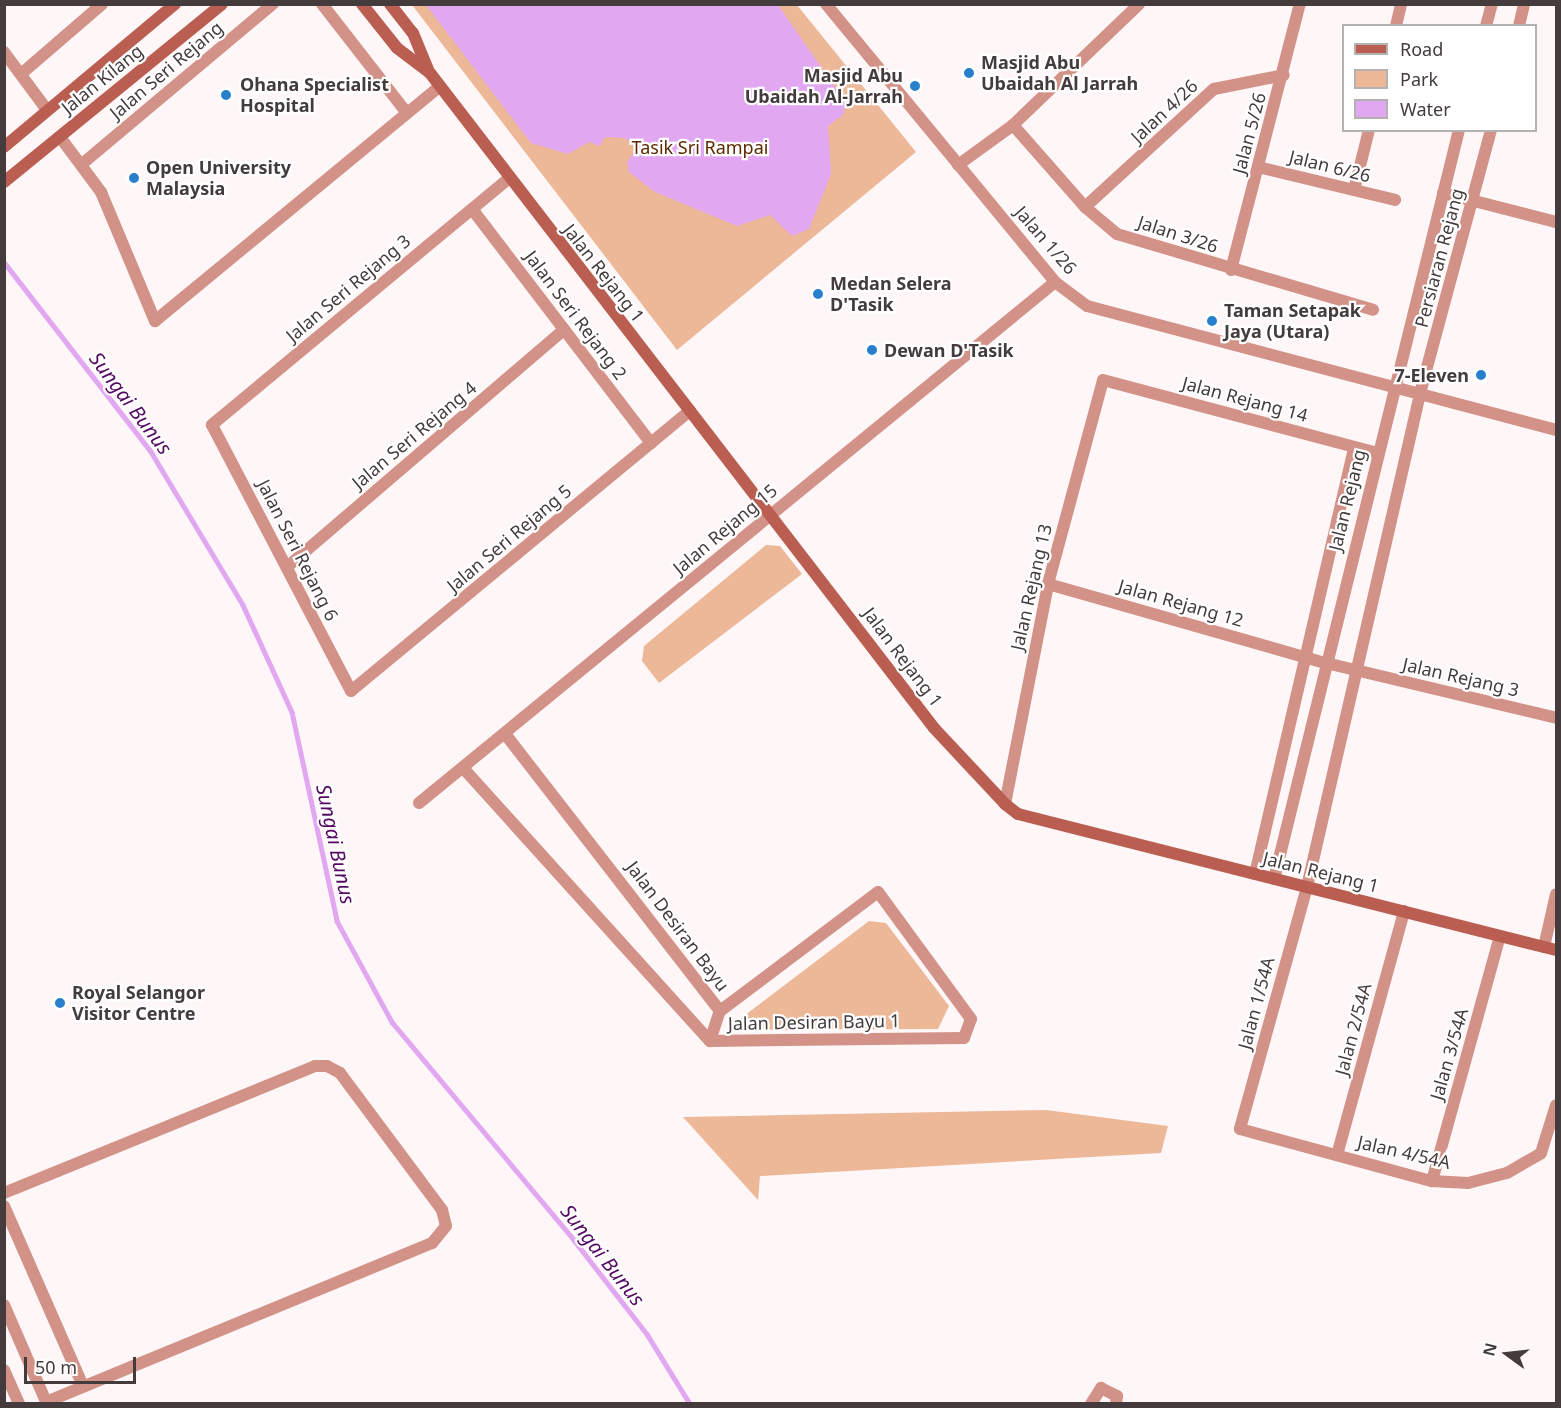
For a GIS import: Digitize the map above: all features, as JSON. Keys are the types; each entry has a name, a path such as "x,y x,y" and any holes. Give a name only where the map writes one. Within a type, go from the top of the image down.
{"street":[{"path":"21,74 102,4"},
{"name":"Jalan Kilang","path":"4,147 175,4"},
{"name":"Jalan Kilang","path":"4,182 222,4"},
{"name":"Jalan Seri Rejang","path":"82,164 273,4"},
{"path":"322,4 407,113"},
{"name":"Jalan Rejang 1","path":"362,4 397,48 430,73"},
{"name":"Jalan Rejang 1","path":"390,4 413,33 430,73 508,179 771,514 934,728 1005,804 1018,814 1557,950"},
{"name":"Jalan 1/26","path":"826,4 1055,282 1088,306 1557,430"},
{"name":"Jalan 5/26","path":"1231,270 1284,75 1299,4"},
{"path":"1396,24 1401,4"},
{"path":"1487,24 1492,4"},
{"path":"1519,24 1524,4"},
{"path":"958,165 1012,125 1136,6"},
{"path":"4,52 47,110"},
{"name":"Jalan 4/26","path":"1085,207 1214,89 1284,75"},
{"path":"60,137 82,164 119,230 155,321 440,86"},
{"name":"Jalan 3/26","path":"1012,125 1085,207 1117,234 1231,270 1373,310"},
{"path":"1354,190 1368,132"},
{"name":"Jalan Rejang","path":"1274,879 1393,387 1458,132"},
{"name":"Persiaran Rejang","path":"1357,670 1420,394 1490,132"},
{"name":"Jalan 6/26","path":"1258,167 1395,200"},
{"name":"Jalan Seri Rejang 3","path":"212,425 508,179"},
{"path":"1443,193 1557,222"},
{"name":"Jalan Seri Rejang 2","path":"472,209 651,443"},
{"name":"Jalan Rejang 15","path":"419,803 507,736 771,514 1055,282"},
{"name":"Jalan Seri Rejang 4","path":"287,567 564,330"},
{"name":"Jalan Rejang 14","path":"1103,380 1377,453"},
{"name":"Jalan Rejang 13","path":"1005,804 1048,584 1103,380"},
{"name":"Jalan Seri Rejang 5","path":"351,692 690,411"},
{"name":"Jalan Seri Rejang 6","path":"212,425 351,692"},
{"path":"1254,874 1354,447"},
{"name":"Jalan Rejang 12","path":"1048,584 1326,663"},
{"name":"Jalan Rejang 3","path":"1326,663 1557,718"},
{"name":"Jalan 1/54A","path":"1240,1130 1307,887 1357,670"},
{"name":"Jalan Desiran Bayu","path":"507,736 720,1011 878,892"},
{"name":"Jalan Desiran Bayu 1","path":"464,769 710,1041 964,1038 971,1020 878,892"},
{"path":"1544,947 1557,894"},
{"name":"Jalan 2/54A","path":"1337,1155 1404,911"},
{"name":"Jalan 3/54A","path":"1432,1181 1500,936"},
{"path":"710,1041 720,1011"},
{"path":"4,1193 315,1066 327,1066 340,1073 442,1210 446,1226 432,1243 82,1386 46,1403 4,1305"},
{"name":"Jalan 4/54A","path":"1240,1130 1432,1181 1468,1183 1528,1163 1547,1140 1557,1105"},
{"path":"4,1206 82,1386"},
{"path":"4,1370 19,1404"},
{"path":"1091,1404 1101,1388 1117,1396 1116,1404"}],"green space":[{"name":"Tasik Sri Rampai","path":"412,5 797,5 916,152 677,350"},
{"path":"766,545 780,546 802,574 659,683 642,661 644,646"},
{"path":"869,921 886,923 949,1006 938,1029 735,1030 736,1022"},
{"path":"1046,1110 1168,1126 1161,1153 760,1176 758,1200 683,1117"}],"water":[{"name":"Tasik Sri Rampai","path":"426,5 778,5 846,103 843,115 828,126 831,174 809,229 792,236 770,215 737,226 655,192 629,172 627,162 637,148 625,138 605,137 600,146 589,142 568,154 531,143"}],"waterway":[{"name":"Sungai Bunus","path":"4,262 150,450 243,605 292,712 337,921 392,1022 574,1240 647,1334 690,1404"}],"place":[{"name":"Masjid Abu Ubaidah Al Jarrah","path":"969,73"},
{"name":"Masjid Abu Ubaidah Al-Jarrah","path":"915,86"},
{"name":"Ohana Specialist Hospital","path":"226,95"},
{"name":"Open University Malaysia","path":"134,178"},
{"name":"Medan Selera D'Tasik","path":"818,294"},
{"name":"Taman Setapak Jaya (Utara)","path":"1212,321"},
{"name":"Dewan D'Tasik","path":"872,350"},
{"name":"7-Eleven","path":"1481,375"},
{"name":"Royal Selangor Visitor Centre","path":"60,1003"}]}
